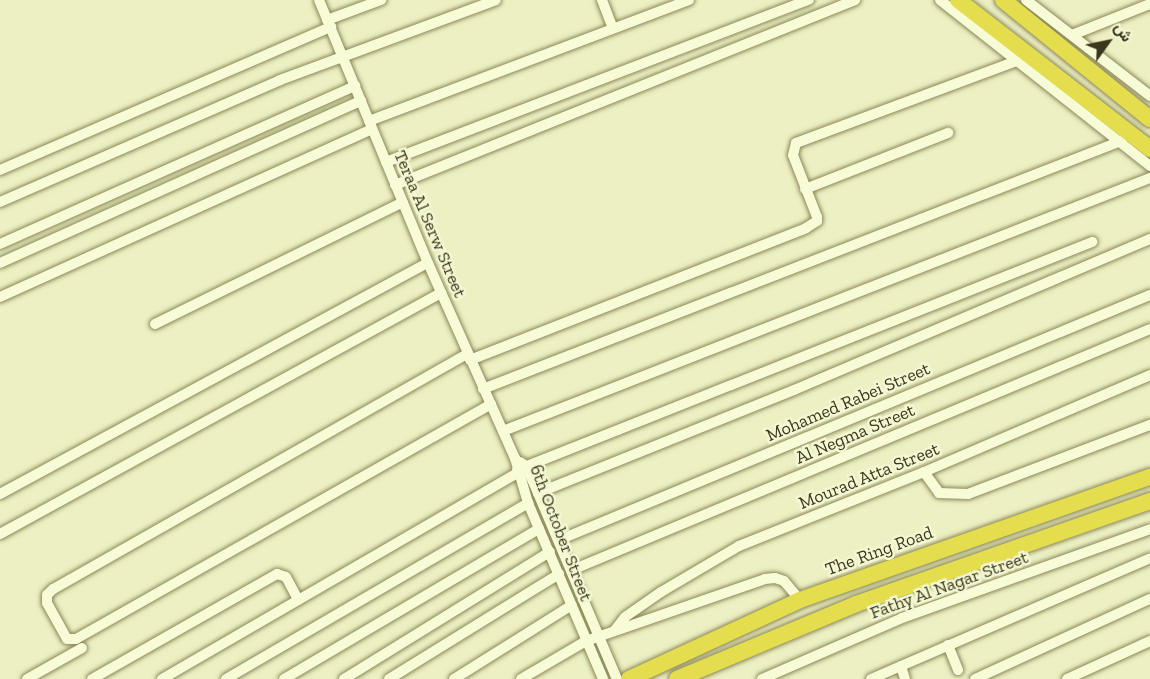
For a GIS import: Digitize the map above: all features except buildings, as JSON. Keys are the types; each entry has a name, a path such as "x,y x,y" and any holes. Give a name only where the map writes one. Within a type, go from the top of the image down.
{"highway":[{"path":"958,0 1150,149"},
{"path":"1004,0 1150,118"},
{"name":"The Ring Road","path":"629,679 800,600 1150,477"},
{"path":"677,679 846,609 981,559 1150,501"}],"street":[{"name":"Teraa Al Serw Street","path":"319,0 326,26 343,57 356,103 386,162 468,357 515,458"},
{"path":"0,170 381,0"},
{"path":"0,202 280,80 496,0"},
{"path":"602,0 613,28"},
{"path":"0,297 369,127 613,28 689,0"},
{"path":"386,162 809,0"},
{"path":"396,185 855,0"},
{"path":"940,0 1150,166"},
{"path":"1026,0 1150,96"},
{"path":"1072,35 1150,4"},
{"path":"491,404 73,640 65,636 47,603 47,595 53,589 468,357 806,228 817,221 817,217 793,155 796,143 1017,61"},
{"path":"0,243 350,88"},
{"path":"0,263 356,103"},
{"path":"805,189 948,133"},
{"path":"483,389 1121,141"},
{"path":"503,431 1150,178"},
{"path":"155,324 402,201"},
{"path":"538,493 794,390 1150,240"},
{"path":"162,679 520,470 1092,242"},
{"path":"0,494 428,263"},
{"path":"0,534 441,293"},
{"name":"Mohamed Rabei Street","path":"559,540 1150,295"},
{"name":"Al Negma Street","path":"572,570 1150,329"},
{"name":"Mourad Atta Street","path":"615,630 625,617 661,592 739,546 924,472 1150,375"},
{"path":"924,472 939,492 968,494 1150,425"},
{"name":"6th October Street","path":"515,458 528,503 603,679"},
{"name":"6th October Street","path":"520,470 538,493 617,679"},
{"path":"226,679 528,503"},
{"path":"284,679 539,529"},
{"name":"Fathy Al Nagar Street","path":"762,679 902,618 1150,529"},
{"path":"344,679 549,552"},
{"path":"874,678 1150,558"},
{"path":"92,679 277,574 286,577 298,600"},
{"path":"389,679 559,574"},
{"path":"521,679 586,640 770,578 784,581 800,600"},
{"path":"975,679 1150,599"},
{"path":"454,679 572,605"},
{"path":"1067,679 1150,641"},
{"path":"948,645 958,670"},
{"path":"27,679 81,648"},
{"path":"901,666 905,679"}]}
